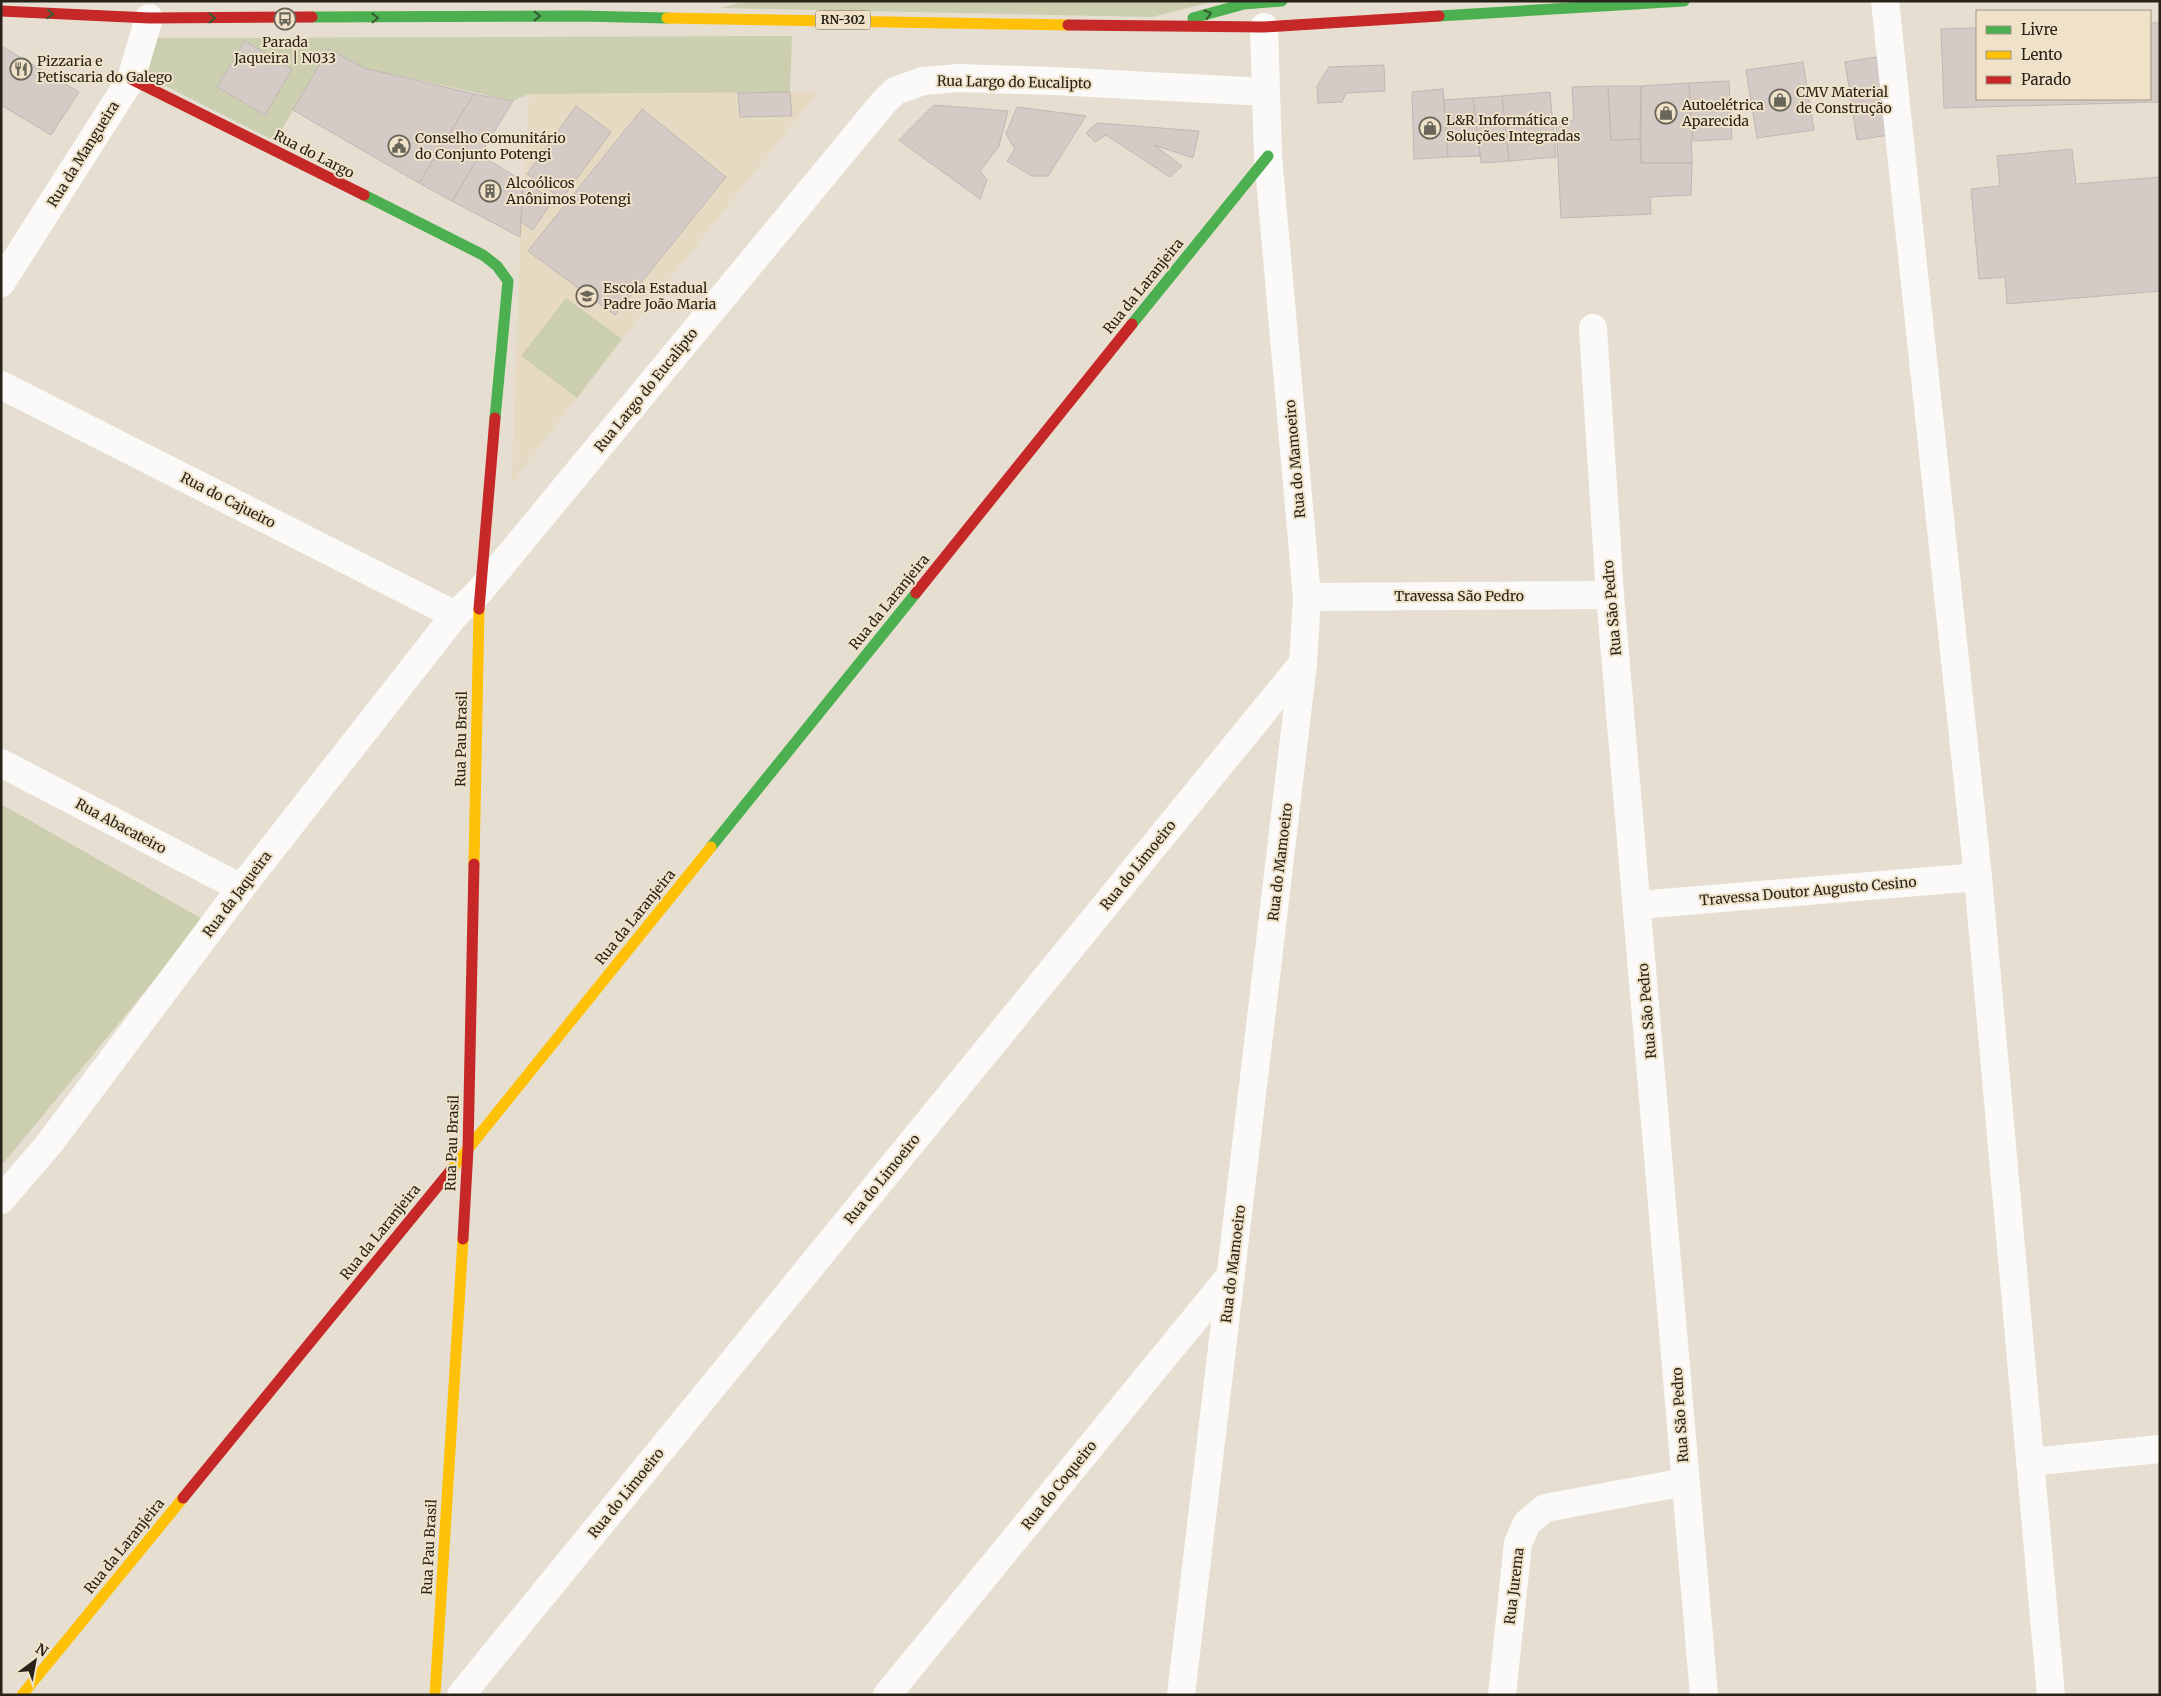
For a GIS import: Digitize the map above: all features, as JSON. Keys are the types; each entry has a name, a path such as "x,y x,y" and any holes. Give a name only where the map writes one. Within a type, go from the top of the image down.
{"street":[{"path":"580,16 583,1"},
{"path":"1161,27 1244,4 1282,1"},
{"name":"RN-302","path":"1,11 150,18 580,16 1161,27 1264,27 1684,1"},
{"path":"1885,1 1978,877 2051,1695"},
{"name":"Rua da Mangueira","path":"1,282 131,79 150,18"},
{"name":"Rua do Mamoeiro","path":"1181,1695 1303,663 1307,597 1268,156 1264,27"},
{"name":"Rua Largo do Eucalipto","path":"479,592 883,103 895,91 923,81 959,78 1266,92"},
{"name":"Rua do Largo","path":"131,79 483,256 497,266 508,281 479,592"},
{"name":"Rua da Laranjeira","path":"22,1695 468,1149 1268,156"},
{"name":"Rua São Pedro","path":"1593,328 1610,595 1638,905 1704,1695"},
{"name":"Rua do Cajueiro","path":"1,385 455,615"},
{"name":"Rua da Jaqueira","path":"1,1200 49,1144 240,888 455,615 479,592"},
{"name":"Rua Pau Brasil","path":"435,1695 468,1149 479,592"},
{"name":"Travessa São Pedro","path":"1307,597 1610,595"},
{"name":"Rua do Limoeiro","path":"462,1695 1303,663"},
{"name":"Rua Abacateiro","path":"1,763 240,888"},
{"name":"Travessa Doutor Augusto Cesino","path":"1638,905 1978,877"},
{"name":"Rua do Coqueiro","path":"887,1695 1232,1275"},
{"path":"2030,1462 2160,1449"},
{"name":"Rua Jurema","path":"1502,1695 1518,1544 1528,1523 1545,1508 1685,1482"}],"shaded area":[{"name":"Escola Estadual Padre João Maria","path":"818,92 622,339 512,482 520,237 529,94"}],"green space":[{"path":"745,1 1216,1 1152,17 721,8"},
{"path":"792,36 790,92 529,94 513,101 364,68 329,49 275,141 142,74 157,38"},
{"path":"566,298 622,339 577,398 521,356"},
{"path":"1,804 204,920 1,1166"}],"building":[{"path":"2151,23 2160,23 2160,102 1944,108 1941,29 1976,28 1976,100 2151,100"},
{"path":"245,41 292,69 265,115 217,87"},
{"name":"Pizzaria e Petiscaria do Galego","path":"1,46 79,92 51,135 1,105"},
{"name":"Conselho Comunitário do Conjunto Potengi","path":"329,49 364,68 474,94 419,183 293,110"},
{"path":"1877,57 1889,135 1857,140 1845,62"},
{"name":"CMV Material de Construção","path":"1803,62 1814,130 1757,138 1746,70"},
{"path":"1384,65 1385,91 1346,93 1342,102 1318,103 1317,86 1329,67"},
{"path":"1729,81 1732,139 1693,141 1689,83"},
{"name":"Autoelétrica Aparecida","path":"1689,83 1692,163 1641,163 1641,86"},
{"path":"1608,86 1611,140 1640,139 1641,163 1692,163 1691,195 1650,197 1651,214 1561,218 1556,122 1574,121 1572,87"},
{"path":"1608,86 1641,86 1640,139 1611,140"},
{"name":"L&R Informática e Soluções Integradas","path":"1443,89 1448,157 1414,159 1412,92"},
{"path":"790,92 792,116 740,117 738,93"},
{"path":"1550,92 1556,157 1509,161 1502,96"},
{"path":"474,94 513,101 452,201 419,183"},
{"path":"1502,96 1509,161 1481,163 1473,98"},
{"path":"1473,98 1480,156 1448,157 1444,100"},
{"path":"934,105 1008,111 999,146 980,171 987,180 980,199 899,140"},
{"path":"576,106 611,132 562,199 527,174"},
{"path":"1017,107 1086,116 1048,176 1032,176 1007,161 1015,149 1006,134"},
{"path":"642,109 726,177 615,315 528,251"},
{"path":"1097,123 1199,131 1193,158 1154,145 1182,166 1170,177 1106,135 1095,142 1086,133"},
{"path":"2072,149 2076,184 2160,177 2160,291 2007,304 2005,277 1979,279 1971,189 2000,186 1997,156"},
{"name":"Alcoólicos Anônimos Potengi","path":"480,155 523,181 520,237 452,201"},
{"path":"523,181 553,200 533,230 521,222"}],"traffic: fast":[{"path":"1193,18 1244,4 1282,1"},
{"path":"1439,16 1684,1"},
{"path":"312,17 580,16 667,18"},
{"path":"1132,324 1268,156"},
{"path":"364,195 483,255 497,266 508,281 495,418"},
{"path":"711,847 916,593"}],"traffic: slow":[{"path":"667,18 1068,25"},
{"path":"474,864 479,609"},
{"path":"451,1170 711,847"},
{"path":"435,1695 463,1239"},
{"path":"22,1695 183,1498"}],"traffic: jam":[{"path":"1,11 149,18 312,17"},
{"path":"1068,25 1264,27 1439,16"},
{"path":"131,79 364,195"},
{"path":"916,593 1132,324"},
{"path":"479,609 495,418"},
{"path":"463,1239 468,1149 474,864"},
{"path":"183,1498 451,1170"}],"place":[{"name":"Parada Jaqueira | N033","path":"285,19"},
{"name":"Pizzaria e Petiscaria do Galego","path":"21,69"},
{"name":"CMV Material de Construção","path":"1780,100"},
{"name":"Autoelétrica Aparecida","path":"1666,113"},
{"name":"L&R Informática e Soluções Integradas","path":"1430,128"},
{"name":"Conselho Comunitário do Conjunto Potengi","path":"399,146"},
{"name":"Alcoólicos Anônimos Potengi","path":"490,191"},
{"name":"Escola Estadual Padre João Maria","path":"587,296"}]}
